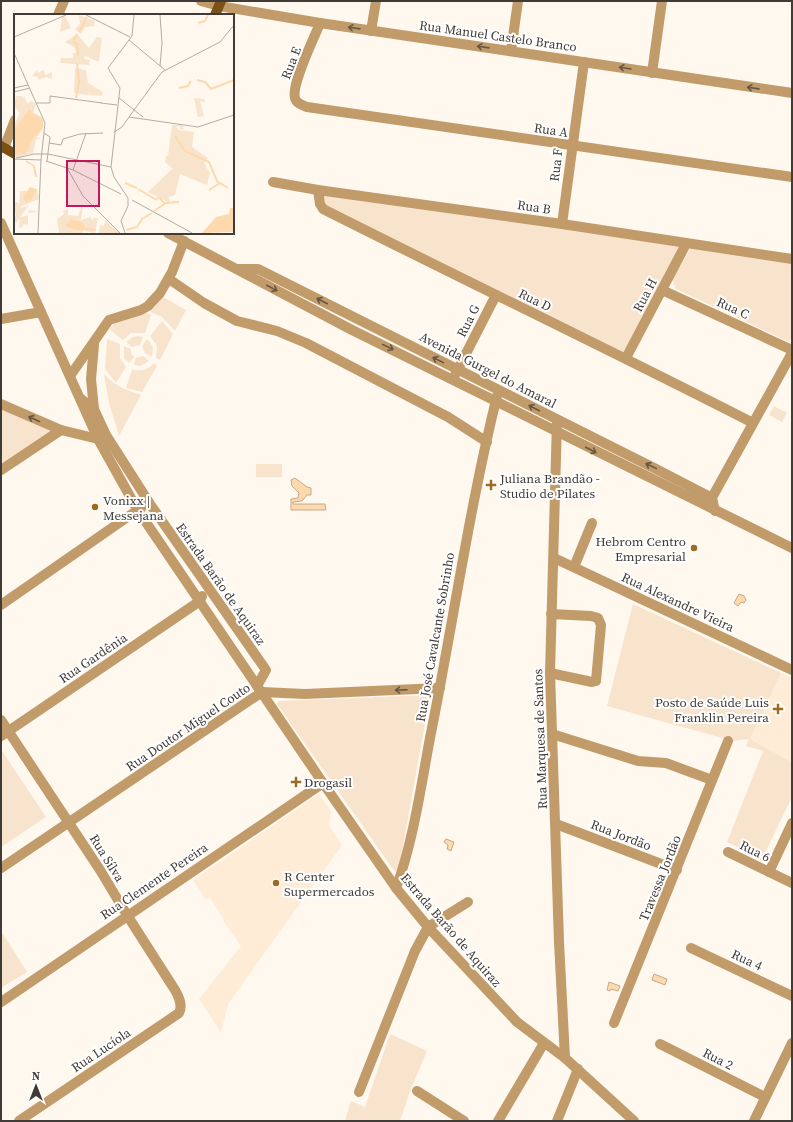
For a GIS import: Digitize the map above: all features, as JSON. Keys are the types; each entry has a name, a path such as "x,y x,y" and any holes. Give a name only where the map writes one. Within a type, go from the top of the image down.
{"main road":[{"path":"2,147 14,153"}],"street":[{"path":"58,14 64,1"},
{"name":"Rua Manuel Castelo Branco","path":"201,1 218,7 371,31 792,93"},
{"path":"371,31 376,1"},
{"path":"511,51 518,1"},
{"path":"652,73 662,1"},
{"name":"Rua E","path":"307,107 297,103 294,97 295,89 302,66 320,23"},
{"name":"Rua F","path":"562,224 584,62"},
{"name":"Rua A","path":"307,107 792,177"},
{"path":"2,147 14,122"},
{"name":"Rua B","path":"273,182 318,190 562,224 792,259"},
{"name":"Rua D","path":"318,190 320,204 323,209 626,358 752,423"},
{"name":"Estrada Barão de Aquiraz","path":"1,223 98,439 137,509 396,888 428,927 496,1002 517,1022 566,1058 634,1121"},
{"name":"Avenida Gurgel do Amaral","path":"170,234 352,330 453,379 556,432 711,505"},
{"path":"70,376 94,344 101,329 109,320 135,312 148,306 169,279 184,241"},
{"name":"Rua H","path":"626,358 686,244"},
{"name":"Avenida Gurgel do Amaral","path":"238,269 258,269 458,369 557,420 792,548"},
{"path":"169,279 204,303 237,321 277,331 306,343 448,417 487,442"},
{"name":"Rua C","path":"662,290 792,352"},
{"name":"Rua G","path":"453,379 496,295"},
{"path":"1,319 41,312"},
{"path":"94,344 91,379 94,409"},
{"path":"711,505 752,423 792,352"},
{"name":"Rua José Cavalcante Sobrinho","path":"396,888 403,868 440,688 464,550 498,390"},
{"name":"Estrada Barão de Aquiraz","path":"80,398 94,409 106,435 150,504 266,670 259,689"},
{"path":"1,404 61,430 98,439"},
{"name":"Rua Marquesa de Santos","path":"557,420 550,673 566,1058"},
{"path":"1,470 61,430"},
{"path":"107,455 120,456"},
{"path":"1,605 137,509 150,504"},
{"path":"574,567 592,523"},
{"path":"175,565 180,548"},
{"name":"Rua Alexandre Vieira","path":"554,558 792,670"},
{"path":"200,601 207,586"},
{"name":"Rua Gardênia","path":"4,734 200,601"},
{"path":"550,673 592,682 596,681 598,677 600,621 591,616 551,614"},
{"name":"Rua Doutor Miguel Couto","path":"1,868 69,823 259,689 305,694 440,688"},
{"name":"Rua Sílva","path":"1,720 4,734 69,823 175,990 180,1001 178,1014"},
{"path":"552,734 638,761 666,763 712,780"},
{"name":"Travessa Jordão","path":"614,1023 728,741"},
{"name":"Rua Clemente Pereira","path":"1,1002 323,783"},
{"path":"769,872 792,823"},
{"name":"Rua Jordão","path":"556,824 677,870"},
{"name":"Rua 6","path":"728,852 792,883"},
{"path":"359,1092 412,958 428,927 468,902"},
{"name":"Rua 4","path":"692,948 792,996"},
{"name":"Rua Lucíola","path":"19,1121 178,1014"},
{"path":"498,1121 544,1043"},
{"path":"754,1121 792,1043"},
{"name":"Rua 2","path":"660,1044 765,1097"},
{"path":"557,1121 578,1069"},
{"path":"418,1091 464,1121"}],"shaded area":[{"path":"318,191 686,244 626,358 324,208"},
{"path":"692,246 792,263 792,337 789,342 676,289 672,280"},
{"path":"163,297 186,310 175,331 162,317 150,312"},
{"path":"147,313 151,315 145,333 131,333 123,340 109,329 114,324"},
{"path":"162,321 173,334 160,360 156,358 157,346 150,336"},
{"path":"133,337 143,337 140,345 132,347 126,342"},
{"path":"107,339 120,344 120,358 126,367 116,383 105,369"},
{"path":"147,339 153,347 152,357 145,353 142,346"},
{"path":"124,346 131,349 131,353 134,357 129,363 124,358"},
{"path":"143,356 149,361 141,366 134,365 136,358"},
{"path":"154,363 157,366 142,392 126,388 132,370 144,370"},
{"path":"104,374 112,382 141,395 119,436 109,403"},
{"path":"774,406 787,413 782,422 769,415"},
{"path":"1,409 60,433 1,471"},
{"path":"256,464 282,464 282,477 256,477"},
{"path":"295,478 307,487 311,488 311,495 307,495 302,501 293,502 293,504 325,504 326,510 291,510 291,499 298,498 299,493 292,486 291,480"},
{"path":"739,594 744,596 746,600 744,603 741,602 738,606 734,603"},
{"path":"633,604 781,673 750,739 792,762 792,797 765,853 757,857 727,842 763,751 746,746 749,739 733,741 607,706"},
{"name":"Posto de Saúde Luis Franklin Pereira","path":"781,673 792,678 792,762 750,739"},
{"path":"430,695 399,869 395,872 277,704 279,701"},
{"path":"2,751 46,817 1,847 1,752"},
{"path":"319,794 331,811 329,826 342,845 228,1004 221,1033 199,999 241,946 224,922 222,916 210,898 206,900 193,880"},
{"path":"446,839 454,842 451,851 447,849 448,845 444,842"},
{"path":"3,934 27,972 1,988 1,935"},
{"path":"654,974 667,979 665,985 652,980"},
{"path":"609,982 620,986 618,991 611,989 610,991 607,990"},
{"path":"390,1034 427,1051 410,1091 400,1121 345,1121 351,1101 365,1107"}],"place":[{"name":"Juliana Brandão - Studio de Pilates","path":"491,485"},
{"name":"Vonixx | Messejana","path":"95,507"},
{"name":"Hebrom Centro Empresarial","path":"694,548"},
{"name":"Posto de Saúde Luis Franklin Pereira","path":"778,709"},
{"name":"Drogasil","path":"296,782"},
{"name":"R Center Supermercados","path":"276,883"}]}
